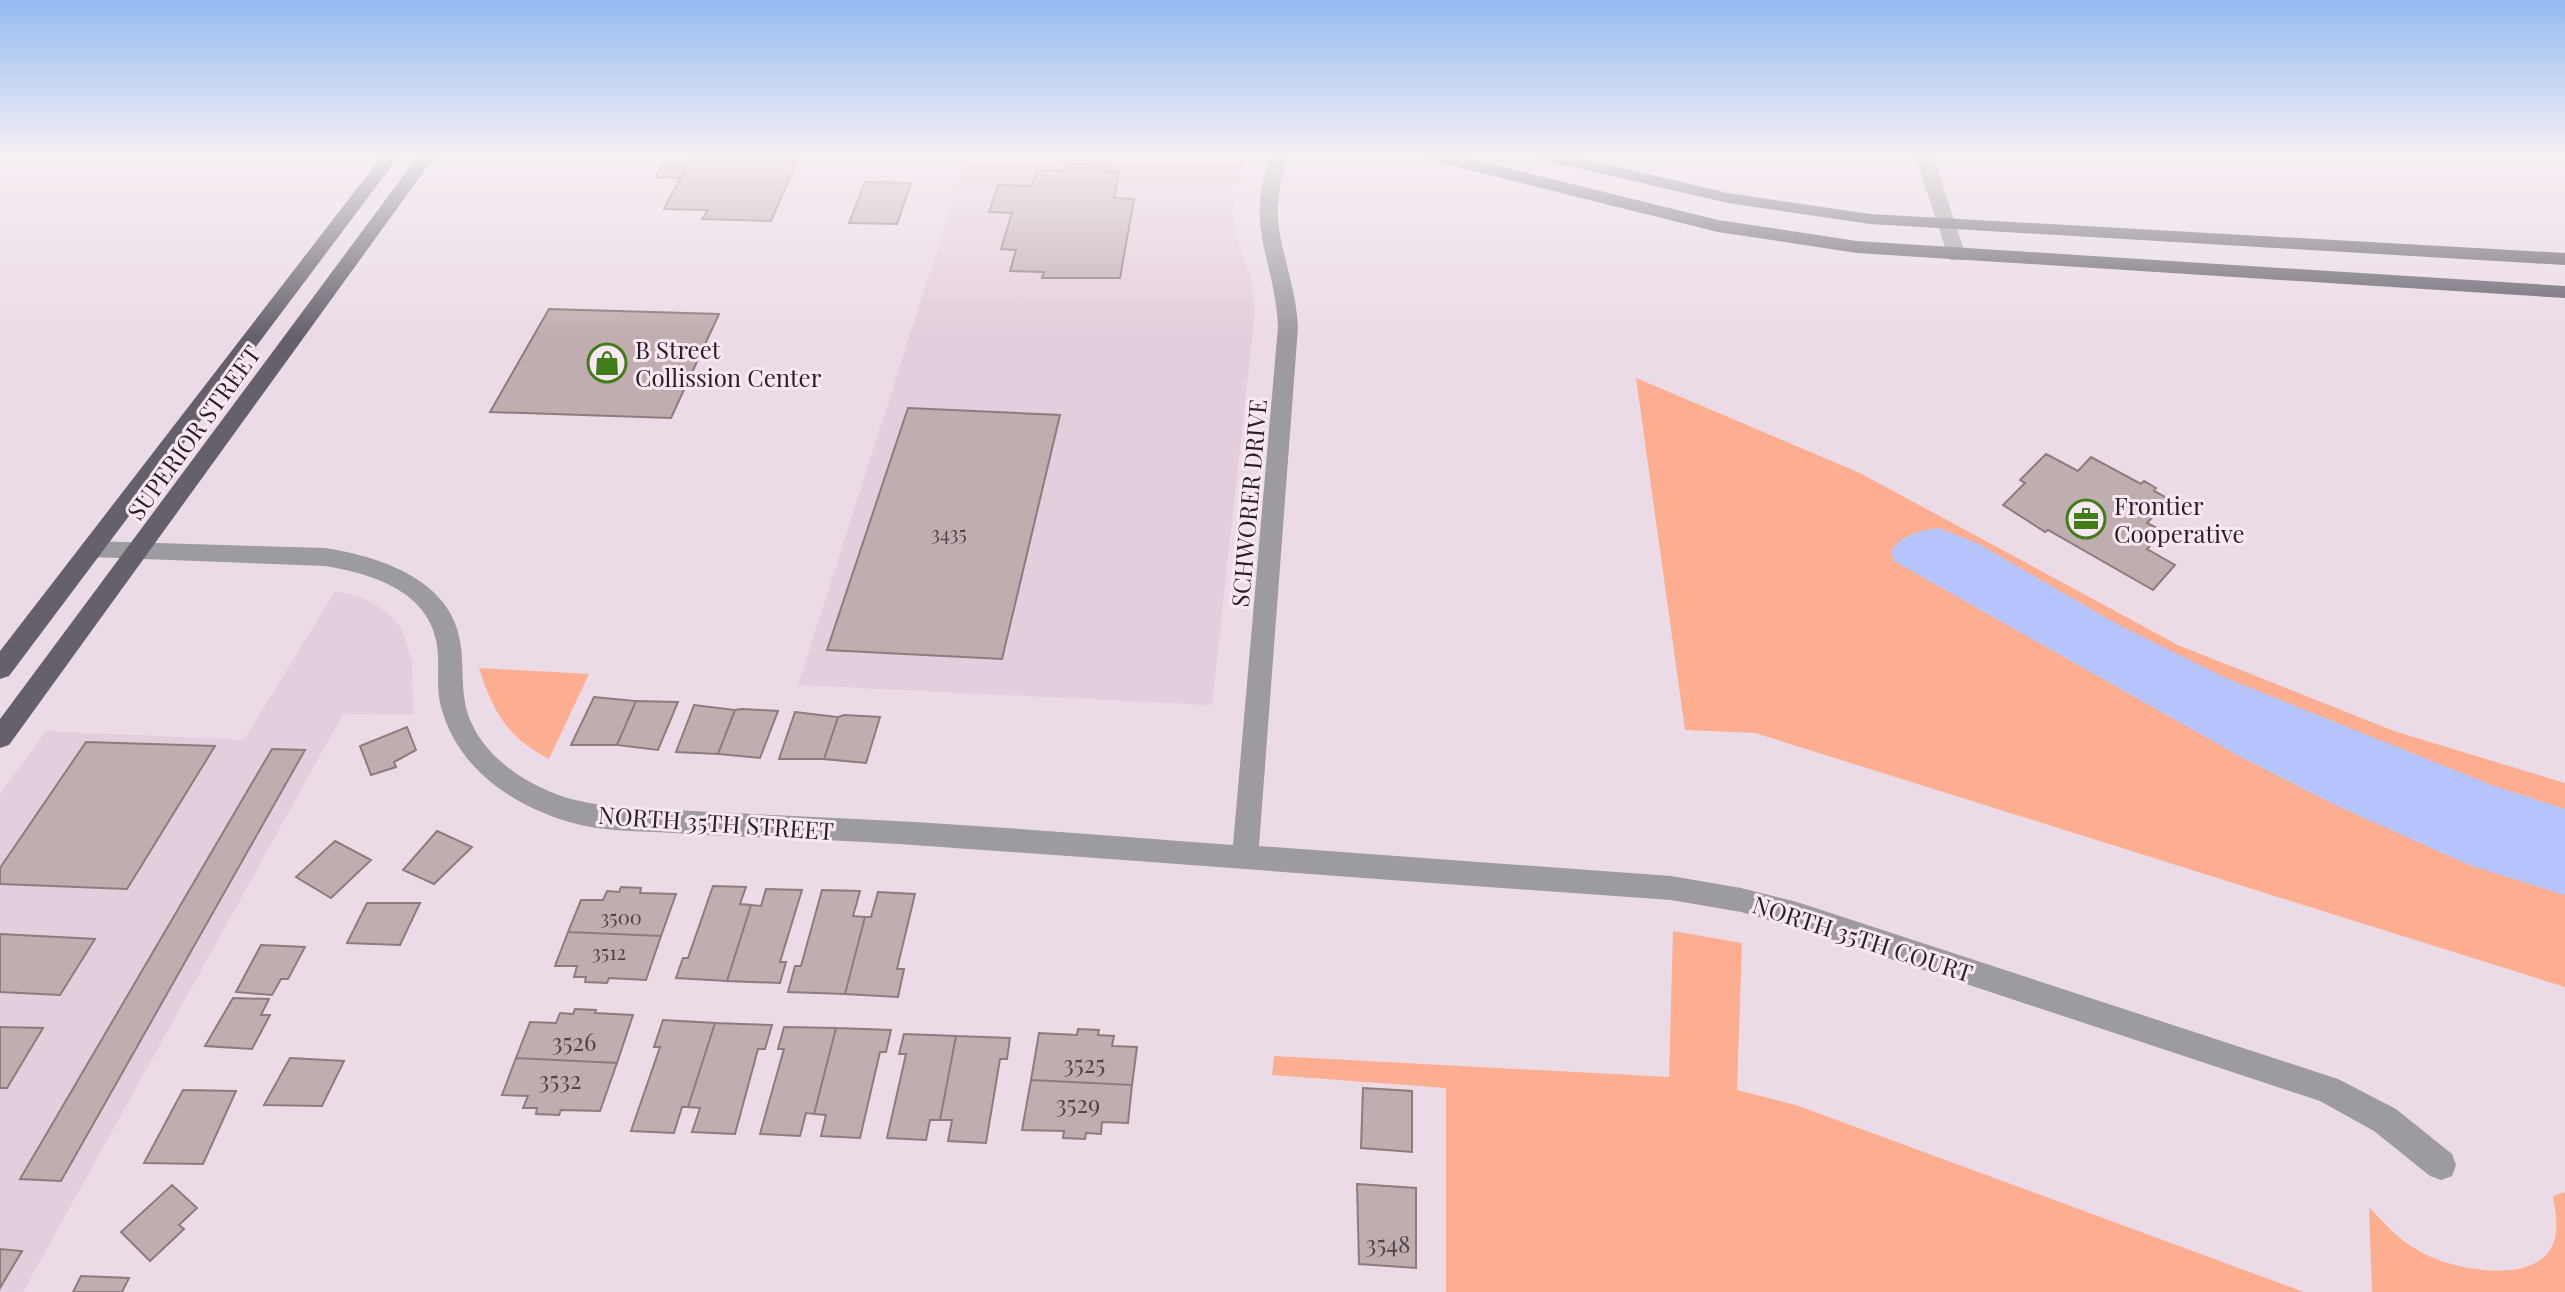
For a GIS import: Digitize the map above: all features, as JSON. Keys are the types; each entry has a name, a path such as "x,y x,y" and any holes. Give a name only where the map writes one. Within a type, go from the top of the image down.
{"main road":[{"name":"SUPERIOR STREET","path":"0,669 345,216"},
{"name":"SUPERIOR STREET","path":"0,738 383,216"},
{"path":"1679,216 1826,244 1957,256 2565,292"},
{"path":"1850,216 1947,225 2565,259"}],"street":[{"name":"SCHWORER DRIVE","path":"1245,858 1288,327 1287,295 1266,216"},
{"path":"1944,216 1957,256"},
{"name":"NORTH 35TH STREET","path":"91,549 325,557 349,560 404,583 432,603 442,619 448,639 452,703 471,746 491,770 506,780 539,800 573,811 646,820 882,832 1245,858"},
{"name":"NORTH 35TH COURT","path":"1245,858 1671,888 1741,900 1797,915 2327,1089 2385,1120 2441,1165"}],"shaded area":[{"path":"948,216 1234,216 1235,231 1251,279 1255,311 1212,705 798,685"},
{"path":"1636,378 1860,473 2178,645 2394,731 2565,783 2565,987 1755,733 1685,730"},
{"path":"335,591 358,596 374,604 390,615 402,629 412,661 413,715 343,714 23,1292 0,1292 0,794 46,731 244,740"},
{"path":"479,668 589,674 549,759 522,742 504,722 490,698"},
{"path":"1673,931 1742,943 1737,1090 1796,1105 2304,1292 1446,1292 1446,1088 1272,1075 1274,1056 1669,1077"},
{"path":"2565,1192 2565,1292 2372,1292 2369,1207 2392,1231 2419,1251 2448,1263 2503,1271 2520,1269 2547,1254 2556,1233 2553,1196"}],"water":[{"path":"1939,528 1979,544 2117,624 2226,678 2494,786 2565,809 2565,895 2469,865 2335,805 2239,756 1894,561 1891,551 1900,541 1918,532"}],"building":[{"path":"704,216 773,216 771,221 702,219"},
{"path":"852,216 900,216 897,224 849,223"},
{"path":"1011,216 1131,216 1120,278 1042,278 1044,272 1010,271 1016,250 1001,249"},
{"name":"B Street Collission Center","path":"549,309 719,314 671,418 490,412"},
{"path":"908,408 1060,415 1002,659 827,650"},
{"name":"Frontier Cooperative","path":"2046,454 2078,471 2091,457 2141,484 2144,481 2169,499 2147,523 2163,531 2147,549 2175,565 2153,590 2048,530 2045,532 2003,505 2025,483 2020,480"},
{"path":"594,697 636,701 617,745 571,745"},
{"path":"636,701 678,702 658,750 617,745"},
{"path":"694,705 735,710 718,754 676,752"},
{"path":"735,710 778,711 760,758 718,754"},
{"path":"795,712 838,717 824,759 779,759"},
{"path":"838,717 880,717 866,763 824,759"},
{"path":"407,727 416,750 394,762 396,767 371,775 360,746"},
{"path":"86,742 215,746 127,889 0,884 0,868"},
{"path":"272,749 305,750 61,1181 20,1179"},
{"path":"437,831 472,847 434,884 403,870"},
{"path":"335,841 371,860 331,898 296,877"},
{"path":"713,886 746,887 740,904 751,905 727,981 676,978 683,958 688,958"},
{"path":"621,887 641,888 640,893 676,894 661,936 568,932 581,900 603,900 607,891 619,892"},
{"path":"766,889 802,890 780,962 786,962 780,983 727,981 751,905 761,906"},
{"path":"822,890 860,891 853,916 865,917 845,994 788,992 795,966 801,966"},
{"path":"878,892 915,894 897,969 904,969 898,997 845,994 865,917 871,917"},
{"path":"367,903 420,903 400,945 347,943"},
{"path":"568,932 661,936 646,980 609,978 607,983 585,982 586,977 574,977 577,966 555,966"},
{"path":"0,934 95,939 60,995 0,992"},
{"path":"261,945 305,947 288,979 281,979 272,995 236,992"},
{"path":"233,998 269,999 261,1015 270,1015 252,1049 205,1046"},
{"path":"575,1009 633,1015 617,1063 516,1058 530,1022 556,1023 560,1013 573,1014"},
{"path":"663,1020 715,1023 688,1107 682,1107 674,1133 631,1131 660,1047 654,1047"},
{"path":"715,1023 772,1025 765,1049 758,1049 735,1134 692,1132 700,1108 688,1107"},
{"path":"0,1027 43,1028 7,1088 0,1088"},
{"path":"784,1027 836,1028 814,1114 806,1113 800,1136 760,1134 784,1049 778,1049"},
{"path":"836,1028 891,1030 886,1052 880,1052 860,1138 821,1136 826,1115 814,1114"},
{"path":"1078,1029 1099,1030 1098,1035 1114,1036 1112,1046 1137,1047 1132,1085 1031,1080 1039,1033 1077,1035"},
{"path":"904,1034 956,1036 940,1120 930,1120 926,1140 887,1138 906,1054 899,1054"},
{"path":"956,1036 1010,1038 1007,1059 1000,1059 986,1143 948,1141 952,1120 940,1120"},
{"path":"290,1058 344,1061 322,1106 264,1105"},
{"path":"516,1058 617,1063 600,1111 561,1110 559,1115 536,1114 537,1108 523,1108 528,1096 502,1095"},
{"path":"1031,1080 1132,1085 1128,1123 1102,1122 1101,1134 1086,1133 1085,1139 1063,1138 1064,1131 1022,1130"},
{"path":"1363,1088 1412,1091 1412,1152 1361,1148"},
{"path":"183,1090 236,1091 203,1164 144,1163"},
{"path":"1357,1184 1416,1188 1416,1268 1359,1264"},
{"path":"172,1185 197,1208 179,1225 184,1229 150,1261 121,1232"},
{"path":"0,1249 22,1251 0,1288"},
{"path":"81,1276 129,1278 122,1292 73,1292"}],"place":[{"name":"B Street Collission Center","path":"607,363"},
{"name":"Frontier Cooperative","path":"2086,519"}]}
